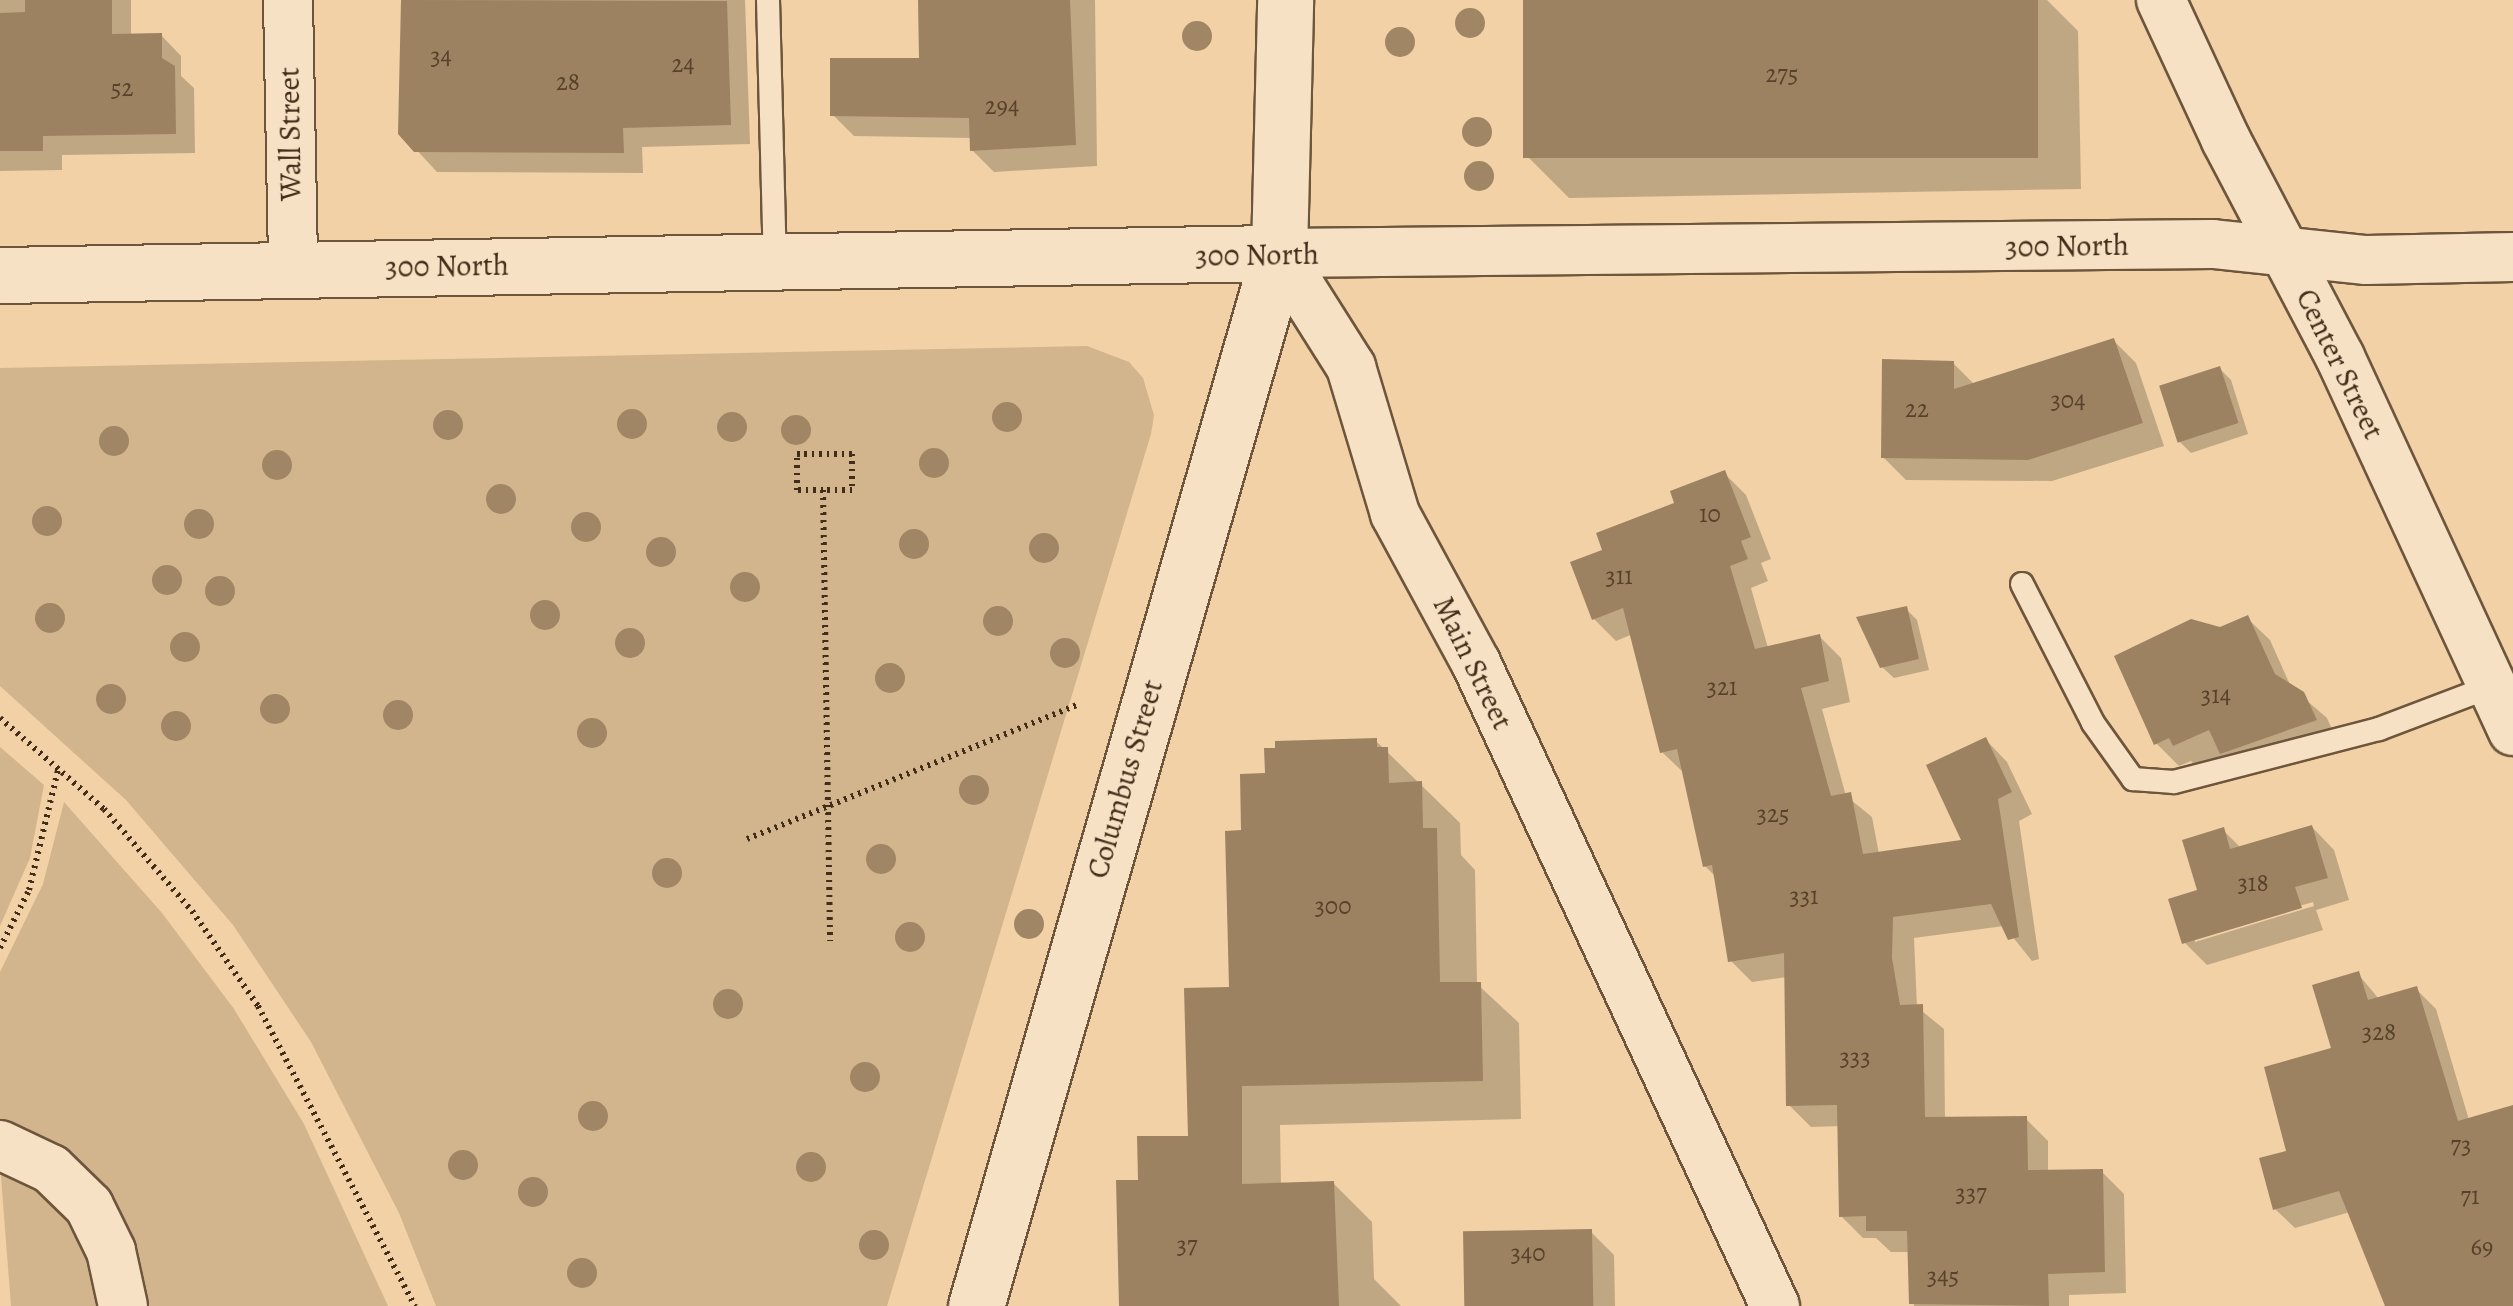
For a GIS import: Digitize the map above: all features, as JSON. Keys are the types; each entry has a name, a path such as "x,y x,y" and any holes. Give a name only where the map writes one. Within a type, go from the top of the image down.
{"main road":[{"path":"1278,253 1285,0"},
{"name":"300 North","path":"0,275 1278,253"},
{"name":"Columbus Street","path":"976,1306 1278,253"}],"street":[{"name":"Wall Street","path":"288,0 293,268"},
{"name":"Center Street","path":"2161,0 2513,731"},
{"name":"300 North","path":"1278,253 2213,244 2366,260 2513,257"},
{"name":"Main Street","path":"1278,253 1351,368 1395,514 1476,663 1775,1306"},
{"path":"0,1145 51,1169 89,1206 111,1251 123,1306"}],"lane":[{"path":"768,0 775,260"},
{"path":"2022,584 2093,723 2133,779 2174,782 2379,729 2492,686"}],"path":[{"path":"797,454 852,454 852,490 822,490 797,490 797,454"},
{"path":"822,490 830,940"},
{"path":"747,839 1077,705"},
{"path":"0,718 104,809 192,911 258,1006 415,1306"},
{"path":"0,948 29,890 58,770"}],"shaded area":[{"path":"1087,346 1129,362 1143,378 1154,415 1151,434 887,1306 436,1306 399,1213 311,1042 233,925 126,800 0,686 0,368"},
{"path":"0,747 44,785 30,858 0,926"},
{"path":"64,802 162,913 234,1009 304,1124 388,1306 144,1306 122,1215 82,1169 0,1124 0,972 43,884"},
{"path":"0,1164 66,1202 114,1306 11,1306"}],"building":[{"path":"25,0 112,0 112,34 162,33 162,58 175,66 176,134 43,136 43,151 0,151 0,13 25,12"},
{"path":"401,0 727,1 731,125 623,128 624,153 414,152 398,134"},
{"path":"918,0 1070,0 1076,145 970,151 969,118 830,116 830,58 919,58"},
{"path":"1523,0 2038,0 2038,158 1523,158"},
{"path":"2114,338 2143,423 2028,460 1881,458 1882,359 1954,361 1954,389"},
{"path":"2220,366 2239,423 2178,443 2159,386"},
{"path":"1725,470 1751,537 1741,541 1748,559 1730,566 1755,649 1820,634 1829,681 1801,688 1831,796 1851,792 1863,854 1961,840 1926,765 1986,737 2012,792 1998,799 2019,937 2008,940 1991,904 1893,917 1892,958 1900,1005 1923,1004 1925,1117 2027,1116 2028,1170 2103,1169 2105,1272 2048,1274 2049,1306 1909,1304 1907,1231 1866,1231 1866,1216 1839,1217 1837,1105 1786,1106 1784,953 1728,962 1712,865 1703,867 1677,749 1660,753 1623,608 1592,620 1570,562 1602,550 1596,533 1674,503 1670,491"},
{"path":"1907,606 1919,659 1880,668 1856,617"},
{"path":"2248,615 2275,674 2304,692 2317,720 2220,754 2209,730 2173,746 2169,738 2154,745 2114,656 2191,619 2220,627"},
{"path":"1377,738 1377,747 1388,747 1389,783 1422,781 1423,828 1437,828 1440,982 1481,982 1483,1081 1242,1086 1242,1184 1334,1181 1339,1306 1119,1306 1116,1180 1138,1180 1137,1136 1188,1136 1184,988 1229,987 1225,831 1241,830 1240,774 1265,773 1264,748 1275,748 1275,741"},
{"path":"2312,825 2328,878 2295,887 2302,908 2182,944 2168,899 2197,890 2182,840 2224,827 2230,849"},
{"path":"2359,971 2368,1000 2417,986 2458,1121 2513,1105 2513,1306 2385,1306 2339,1191 2273,1210 2259,1158 2286,1151 2264,1067 2331,1048 2312,985"},
{"path":"1592,1229 1593,1306 1464,1306 1463,1231"}]}
